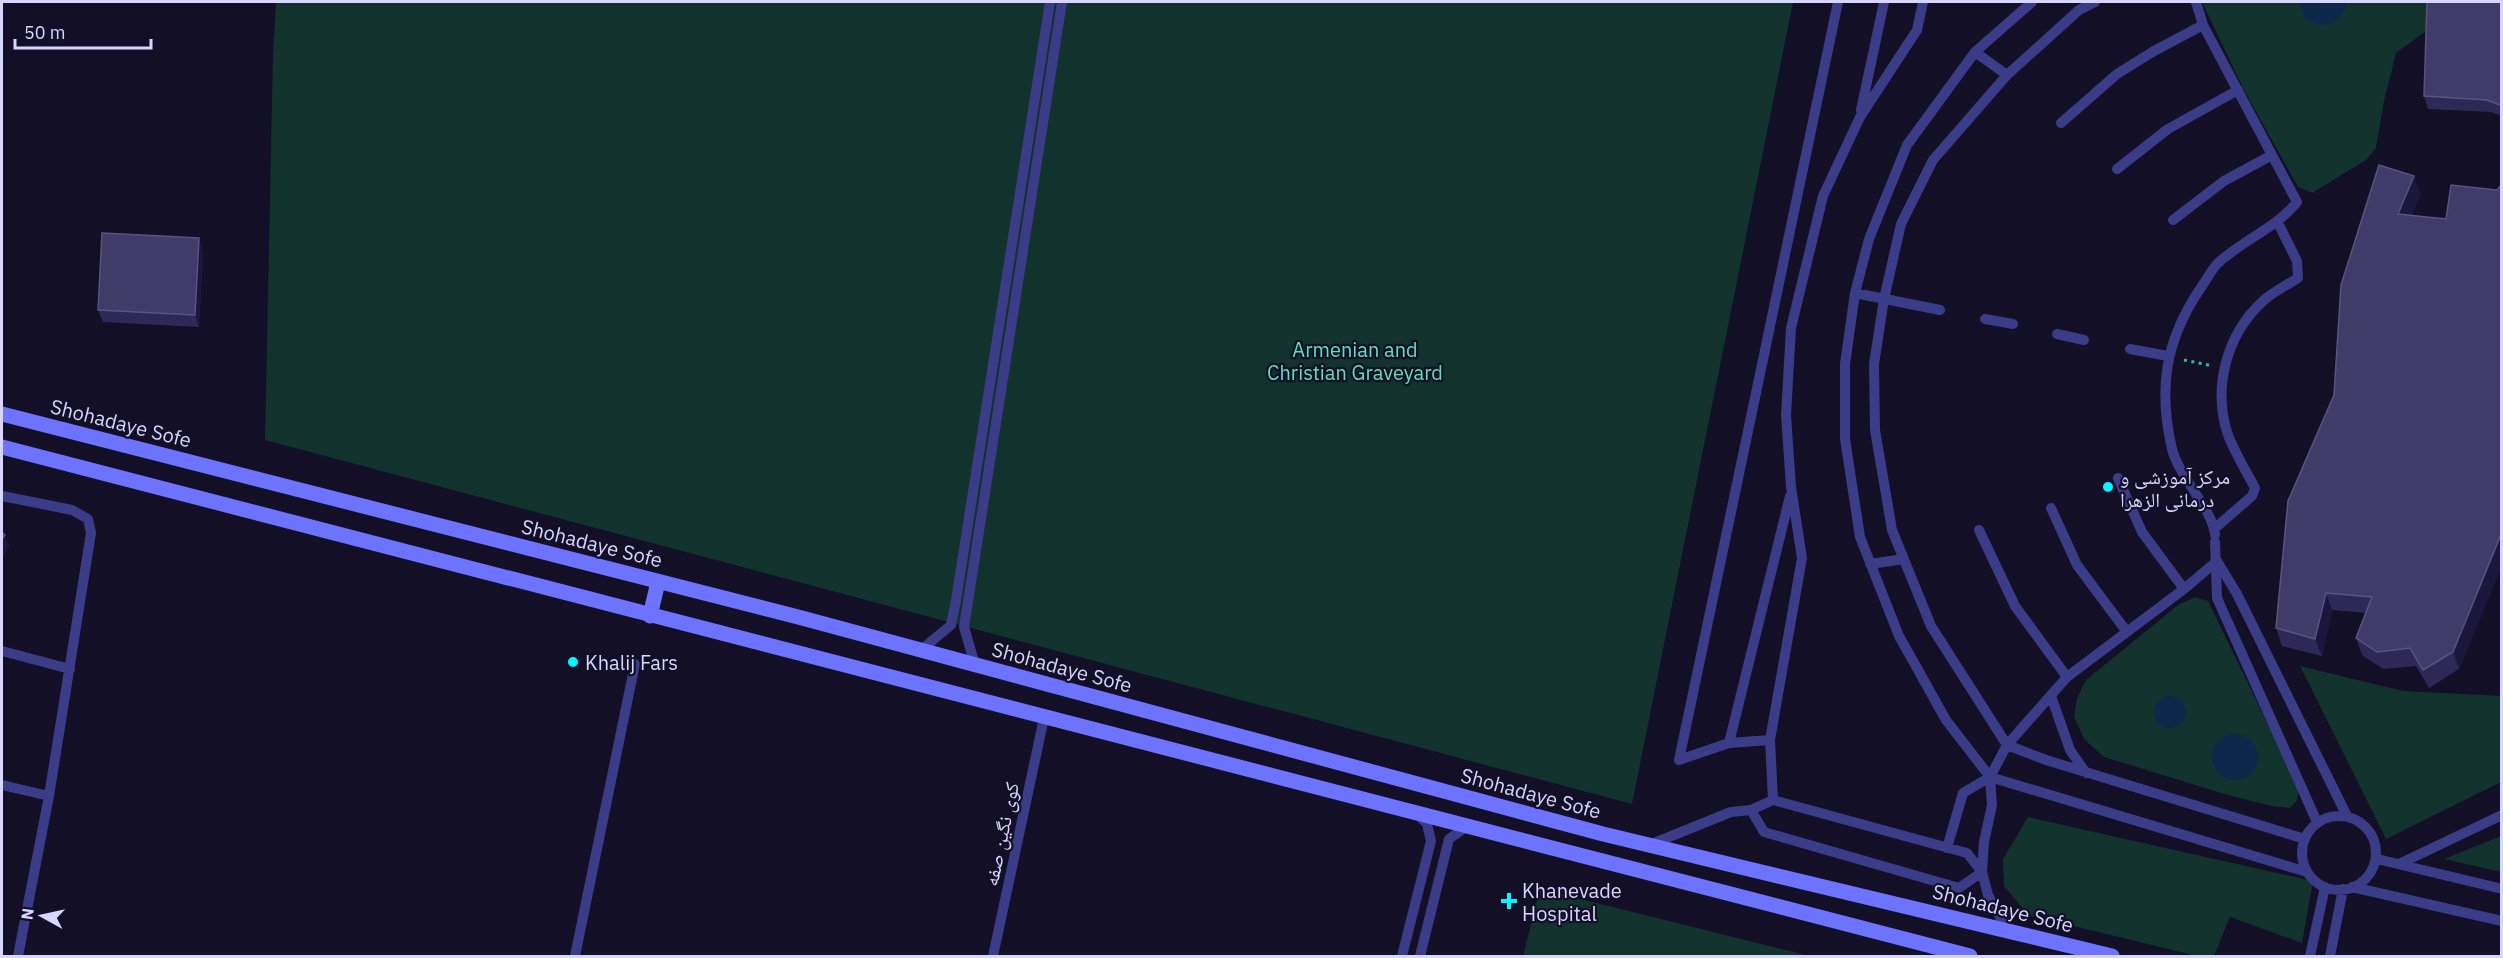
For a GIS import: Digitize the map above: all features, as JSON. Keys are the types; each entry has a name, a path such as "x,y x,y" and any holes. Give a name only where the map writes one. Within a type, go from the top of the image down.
{"main road":[{"name":"Shohadaye Sofe","path":"2,414 921,650 1649,845 2112,957"},
{"path":"2,447 1970,957"},
{"path":"650,616 658,582"}],"lane":[{"path":"921,650 951,625 956,600 1050,2"},
{"path":"975,665 964,627 1062,2"},
{"path":"1770,740 1729,743 1679,760 1838,2"},
{"path":"1860,116 1884,2"},
{"path":"1773,800 1770,740 1802,558 1791,490 1786,415 1791,328 1823,196 1860,116 1917,30 1923,2"},
{"path":"2007,930 1988,895 1982,872 1984,842 1992,805 1990,777 1946,720 1904,645 1860,537 1845,439 1845,364 1855,293 1869,239 1907,145 1975,52 2032,2"},
{"path":"2095,2 2079,10 2007,75 1933,160 1900,224 1884,298 1874,364 1875,430 1892,530 1931,626 2007,745 2086,772 2305,839"},
{"path":"2196,2 2203,25 2297,202 2287,215 2246,241 2217,265 2187,309 2168,356 2166,420 2174,457 2215,535 2217,598 2317,822"},
{"path":"2061,123 2117,74 2203,25"},
{"path":"1975,52 2007,75"},
{"path":"2117,169 2168,129 2238,90"},
{"path":"2173,220 2224,181 2272,155"},
{"path":"2215,535 2252,496 2255,488 2228,434 2222,397 2224,368 2237,330 2264,300 2298,278 2297,261 2277,221"},
{"path":"1855,293 1940,310"},
{"path":"1986,319 2013,324"},
{"path":"2058,334 2084,340"},
{"path":"2130,349 2168,356"},
{"path":"2118,478 2142,532 2184,589"},
{"path":"1729,743 1791,490"},
{"path":"2,496 72,510 88,519 92,533 49,796 18,957"},
{"path":"2051,508 2077,565 2127,632"},
{"path":"1979,530 2015,606 2067,677"},
{"path":"1870,564 1904,559"},
{"path":"1947,848 1963,793 1990,777 2007,745 2067,677 2184,589 2217,561"},
{"path":"2217,561 2238,594 2347,816"},
{"path":"2,651 70,669"},
{"path":"575,957 635,664"},
{"path":"2051,696 2070,750 2086,772"},
{"name":"کوی نگین صفه","path":"993,957 1044,718"},
{"path":"1990,777 2307,872 2325,887 2347,888 2502,921"},
{"path":"2,785 49,796"},
{"path":"1649,845 1731,812 1751,810 1773,800 1967,853 1982,872"},
{"path":"1751,810 1764,832 1959,888 1982,872"},
{"path":"1401,957 1431,841 1427,824 1418,815"},
{"path":"2307,872 2301,856 2305,839 2317,822 2339,815 2347,816 2370,831 2376,842 2375,869 2369,877 2347,888 2330,957"},
{"path":"2398,864 2502,815"},
{"path":"1420,957 1449,839 1466,827"},
{"path":"2377,858 2502,889"},
{"path":"2310,957 2325,887"}],"path":[{"path":"2168,356 2224,368"}],"green space":[{"name":"Armenian and Christian Graveyard","path":"276,2 1793,2 1632,804 265,440"},
{"path":"2202,2 2427,2 2426,31 2396,53 2384,101 2376,148 2366,160 2312,193 2298,187 2244,90"},
{"path":"2195,597 2208,601 2299,788 2297,800 2290,808 2228,795 2104,757 2084,739 2074,717 2077,698 2086,680 2178,605"},
{"path":"2300,666 2403,691 2501,696 2501,782 2386,839"},
{"path":"2028,817 2313,881 2302,943 2230,917 2214,956 2197,956 2028,915 2004,886 2003,859"},
{"path":"2501,836 2501,872 2444,859"},
{"path":"1540,889 1810,956 1523,956"}],"water":[{"path":"2299,2 2346,2 2345,10 2338,20 2320,25 2307,20"},
{"path":"2170,696 2181,701 2186,712 2181,723 2170,728 2159,723 2154,712 2159,701"},
{"path":"2240,734 2252,740 2257,748 2257,766 2252,774 2244,779 2230,780 2222,777 2215,770 2212,752 2215,744 2222,737"}],"building":[{"path":"2427,2 2502,2 2502,106 2487,100 2424,96"},
{"path":"2379,165 2414,176 2398,214 2446,219 2451,185 2497,190 2502,184 2502,532 2453,652 2423,670 2410,648 2377,652 2356,638 2372,597 2326,593 2315,639 2276,628 2288,501 2334,395 2341,285"},
{"path":"102,233 199,238 195,315 98,310"}],"place":[{"name":"مرکز آموزشی و درمانی الزهرا","path":"2108,487"},
{"name":"Khalij Fars","path":"573,662"},
{"name":"Khanevade Hospital","path":"1509,901"}]}
